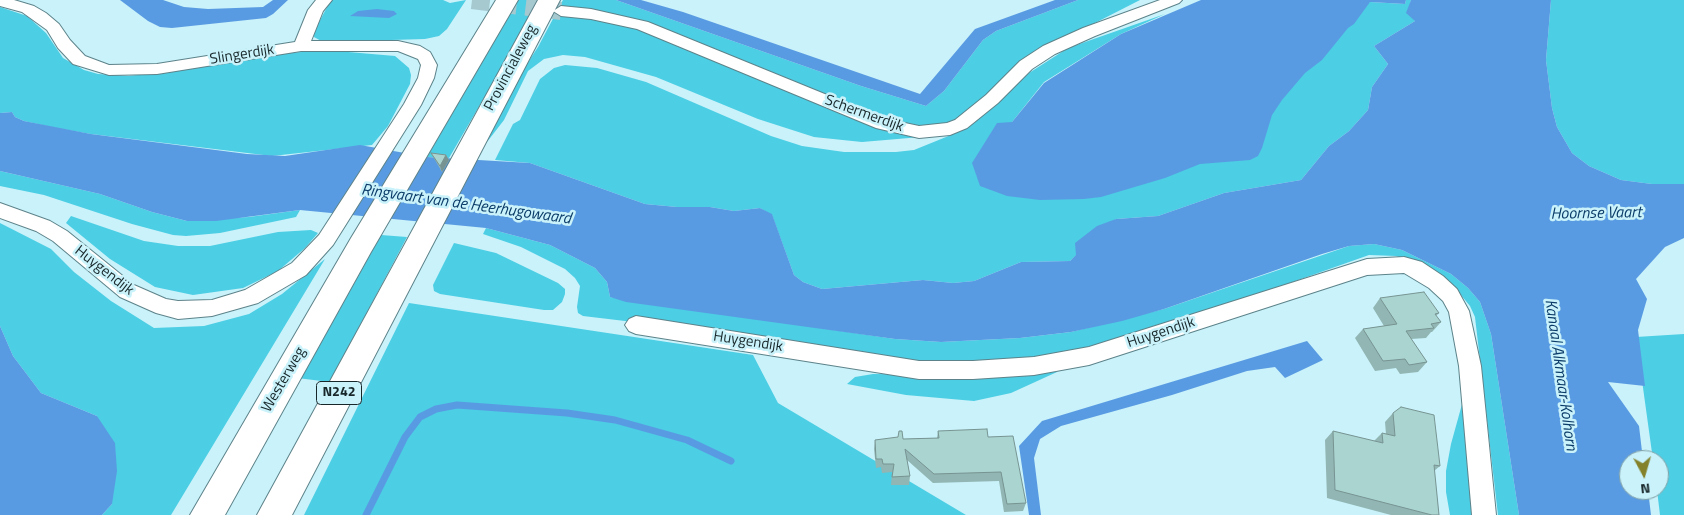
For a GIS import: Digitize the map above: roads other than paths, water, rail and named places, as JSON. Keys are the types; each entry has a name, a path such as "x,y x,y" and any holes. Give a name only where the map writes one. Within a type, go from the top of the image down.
{"highway":[{"name":"Westerweg","path":"207,515 361,245 506,0"},
{"name":"Provincialeweg","path":"274,515 474,137 555,5"}],"street":[{"path":"301,46 316,10 324,0"},
{"name":"Schermerdijk","path":"555,5 642,25 882,124 919,132 950,129 961,124 992,100 1026,65 1049,50 1082,34 1174,0"},
{"name":"Slingerdijk","path":"0,1 17,5 40,16 52,27 79,60 109,70 157,69 301,46 387,45 404,47 420,52 427,60 427,73 397,130"},
{"name":"Huygendijk","path":"0,210 23,217 60,236 127,291 163,308 178,310 212,308 251,297 266,290 309,260 335,226 397,130"},
{"name":"Huygendijk","path":"636,325 919,370 973,370 1034,366 1090,356 1367,267 1404,265 1414,268 1436,282 1450,295 1459,311 1470,366 1484,515"}],"water":[{"path":"120,0 163,0 184,7 208,9 263,7 273,0 288,0 266,18 172,28 160,27 148,21"},
{"path":"616,0 641,0 683,12 920,94 975,29 1055,0 1078,0 996,31 983,40 944,91 926,106 861,86"},
{"path":"1201,0 1406,0 1405,4 1370,2 1354,24 1348,28 1322,60 1305,73 1282,100 1272,115 1258,156 1250,160 1200,164 1165,178 1101,197 1084,199 1040,200 1007,196 980,186 972,163 997,123 1012,122 1044,83 1121,34"},
{"path":"1411,0 1551,0 1546,60 1552,108 1557,127 1572,153 1589,166 1621,180 1652,184 1684,184 1684,238 1665,247 1636,279 1647,299 1638,330 1645,386 1608,382 1639,426 1642,450 1619,450 1619,500 1649,500 1651,515 1519,515 1491,334 1480,302 1468,288 1451,274 1402,250 1374,244 1349,246 1322,254 1164,309 1122,321 1071,332 1020,338 941,342 895,339 626,302 610,297 607,282 595,268 550,245 486,228 300,210 216,221 187,221 152,212 100,194 0,171 0,113 12,112 15,117 24,121 91,134 247,154 285,156 360,145 427,157 530,163 645,204 677,207 710,207 734,211 760,208 772,214 794,275 803,282 822,289 923,280 953,283 974,281 1021,262 1070,261 1076,255 1075,243 1097,226 1116,219 1158,216 1224,193 1301,180 1329,146 1349,131 1368,110 1372,87 1388,64 1374,46 1415,21 1406,13"},
{"path":"377,9 394,11 397,14 389,18 350,16 358,11"},
{"path":"0,326 13,356 41,393 97,416 115,443 117,471 112,504 102,515 0,515"},
{"path":"1307,341 1323,360 1285,378 1275,367 1247,371 1172,395 1061,426 1040,439 1034,458 1041,515 1029,515 1019,446 1042,421"}],"waterway":[{"path":"366,515 405,437 420,417 436,409 457,405 567,413 615,420 687,440 731,461"}],"tunnel":[{"path":"472,0 561,11"}],"water label":[{"name":"Ringvaart van de Heerhugowaard","path":"466,205"},
{"name":"Hoornse Vaart","path":"1596,214"},
{"name":"Kanaal Alkmaar-Kolhorn","path":"1560,375"}]}
